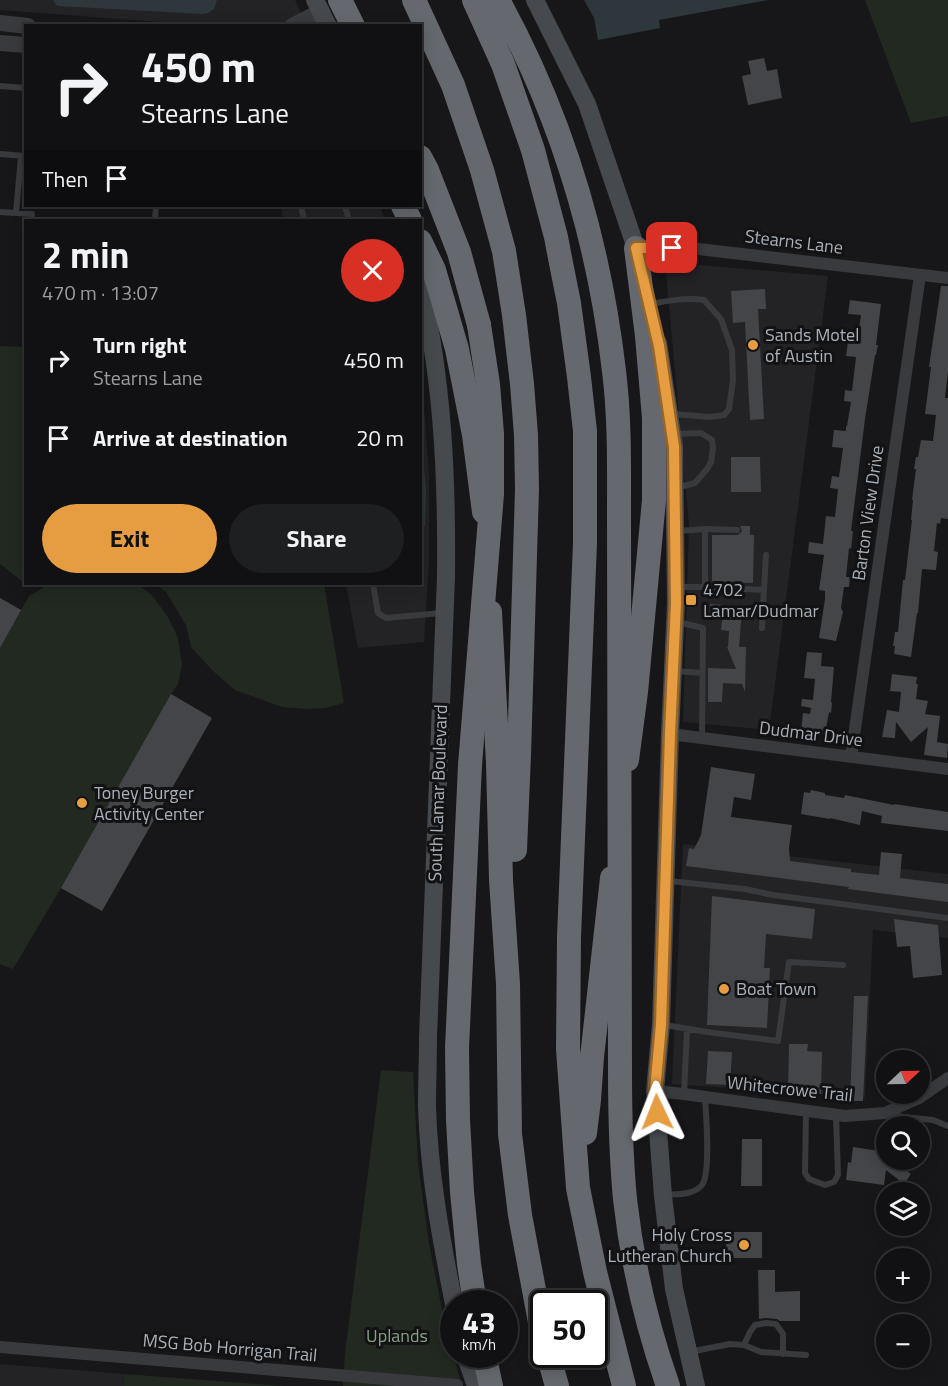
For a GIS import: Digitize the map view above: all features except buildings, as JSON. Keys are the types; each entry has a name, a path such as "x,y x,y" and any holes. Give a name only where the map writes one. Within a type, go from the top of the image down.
{"highway":[{"path":"414,0 453,85 482,170 504,251 522,384 526,435 526,489 519,755 508,984"},
{"path":"474,0 503,64 533,150 556,237 569,303 585,431 585,543 569,948 568,1048 578,1188 595,1272 624,1386"},
{"path":"498,0 540,87 566,154 589,230 604,298 614,373 619,453 621,1131 626,1200 634,1260 648,1321 668,1386"},
{"path":"326,9 350,24"},
{"path":"422,161 459,252 479,326 488,384 492,434 492,494 470,765 457,1047 462,1192 473,1290"},
{"path":"422,245 434,270 457,349 474,435 485,520 498,762 501,880 508,984 510,1134 520,1215 534,1290"},
{"path":"578,1188 609,896 636,692 654,500 654,418 636,248"},
{"path":"487,1368 491,1386"},
{"path":"552,1368 557,1386"}],"main road":[{"path":"535,0 587,104 636,248 659,346 674,447 675,621 661,1024 655,1091 663,1196 674,1289 696,1386"},
{"name":"South Lamar Boulevard","path":"422,293 434,354 439,396 447,515 428,1037 428,1108 433,1176 451,1290"},
{"path":"470,1368 476,1386"}],"street":[{"path":"296,24 326,9"},
{"path":"0,23 24,26"},
{"path":"0,43 24,45"},
{"name":"Stearns Lane","path":"636,248 690,248 948,278"},
{"name":"Barton View Drive","path":"851,757 920,275"},
{"name":"Dudmar Drive","path":"670,734 948,769"},
{"name":"Whitecrowe Trail","path":"655,1091 845,1116 885,1113 919,1098 948,1078"},
{"name":"MSG Bob Horrigan Trail","path":"0,1347 457,1385"}],"lane":[{"path":"0,86 24,88"},
{"path":"0,154 23,156 16,213"},
{"path":"0,212 32,214 31,219"},
{"path":"649,304 672,300 704,300 722,319 732,350 733,381 729,410 724,415 710,417 669,414"},
{"path":"672,434 701,432 712,440 713,448 707,470 694,483 674,488"},
{"path":"705,529 705,587"},
{"path":"675,531 737,530"},
{"path":"762,628 765,555"},
{"path":"372,585 378,613 386,618 445,613"},
{"path":"675,587 764,590"},
{"path":"675,621 703,628 702,738"},
{"path":"672,671 702,673"},
{"path":"665,880 948,918"},
{"path":"661,1024 778,1041 789,962 843,965"},
{"path":"684,1094 687,1029"},
{"path":"663,1196 690,1193 701,1186 706,1176 705,1097"},
{"path":"806,1110 805,1173 809,1179 825,1185 834,1182 838,1175 836,1114"},
{"path":"885,1113 933,1120 948,1126"},
{"path":"744,1345 755,1325 776,1324 783,1334 783,1354"},
{"path":"688,1352 730,1344 744,1345 760,1352 807,1355"}],"shaded area":[{"path":"0,0 295,0 307,24 186,24 0,10"},
{"path":"53,0 217,0 214,9 201,14 59,6"},
{"path":"584,0 768,0 659,20 660,28 598,40 594,18"},
{"path":"281,207 380,207 385,219 283,219"},
{"path":"665,262 828,276 769,730 683,722 689,525"},
{"path":"422,396 429,476 429,561 424,642 358,648 346,585 422,585"},
{"path":"422,446 426,491 425,526 422,526"},
{"path":"683,844 948,874 948,938 873,930 865,1097 672,1084"},
{"path":"0,1364 124,1374 123,1386 0,1386"}],"green space":[{"path":"865,0 948,0 948,116 911,123"},
{"path":"0,346 24,347 24,580 22,581 0,564"},
{"name":"Toney Burger Activity Center","path":"48,585 138,585 152,595 168,617 178,638 182,665 178,684 171,694 212,718 102,911 61,888 13,969 0,964 0,598 21,610 29,596"},
{"path":"156,585 324,585 344,703 326,708 282,707 235,690 191,647 186,625 166,592"},
{"name":"Uplands","path":"381,1070 413,1072 418,1163 429,1244 440,1299 440,1368 457,1368 462,1386 343,1386 345,1353"},
{"path":"124,1374 283,1386 123,1386"}],"place":[{"name":"Sands Motel of Austin","path":"753,345"},
{"name":"4702 Lamar/Dudmar","path":"691,600"},
{"name":"Toney Burger Activity Center","path":"82,803"},
{"name":"Boat Town","path":"724,989"},
{"name":"Holy Cross Lutheran Church","path":"744,1245"}],"route":[{"path":"657,1112 655,1091 661,1024 676,603 674,447 659,346 636,248 672,248"}]}
